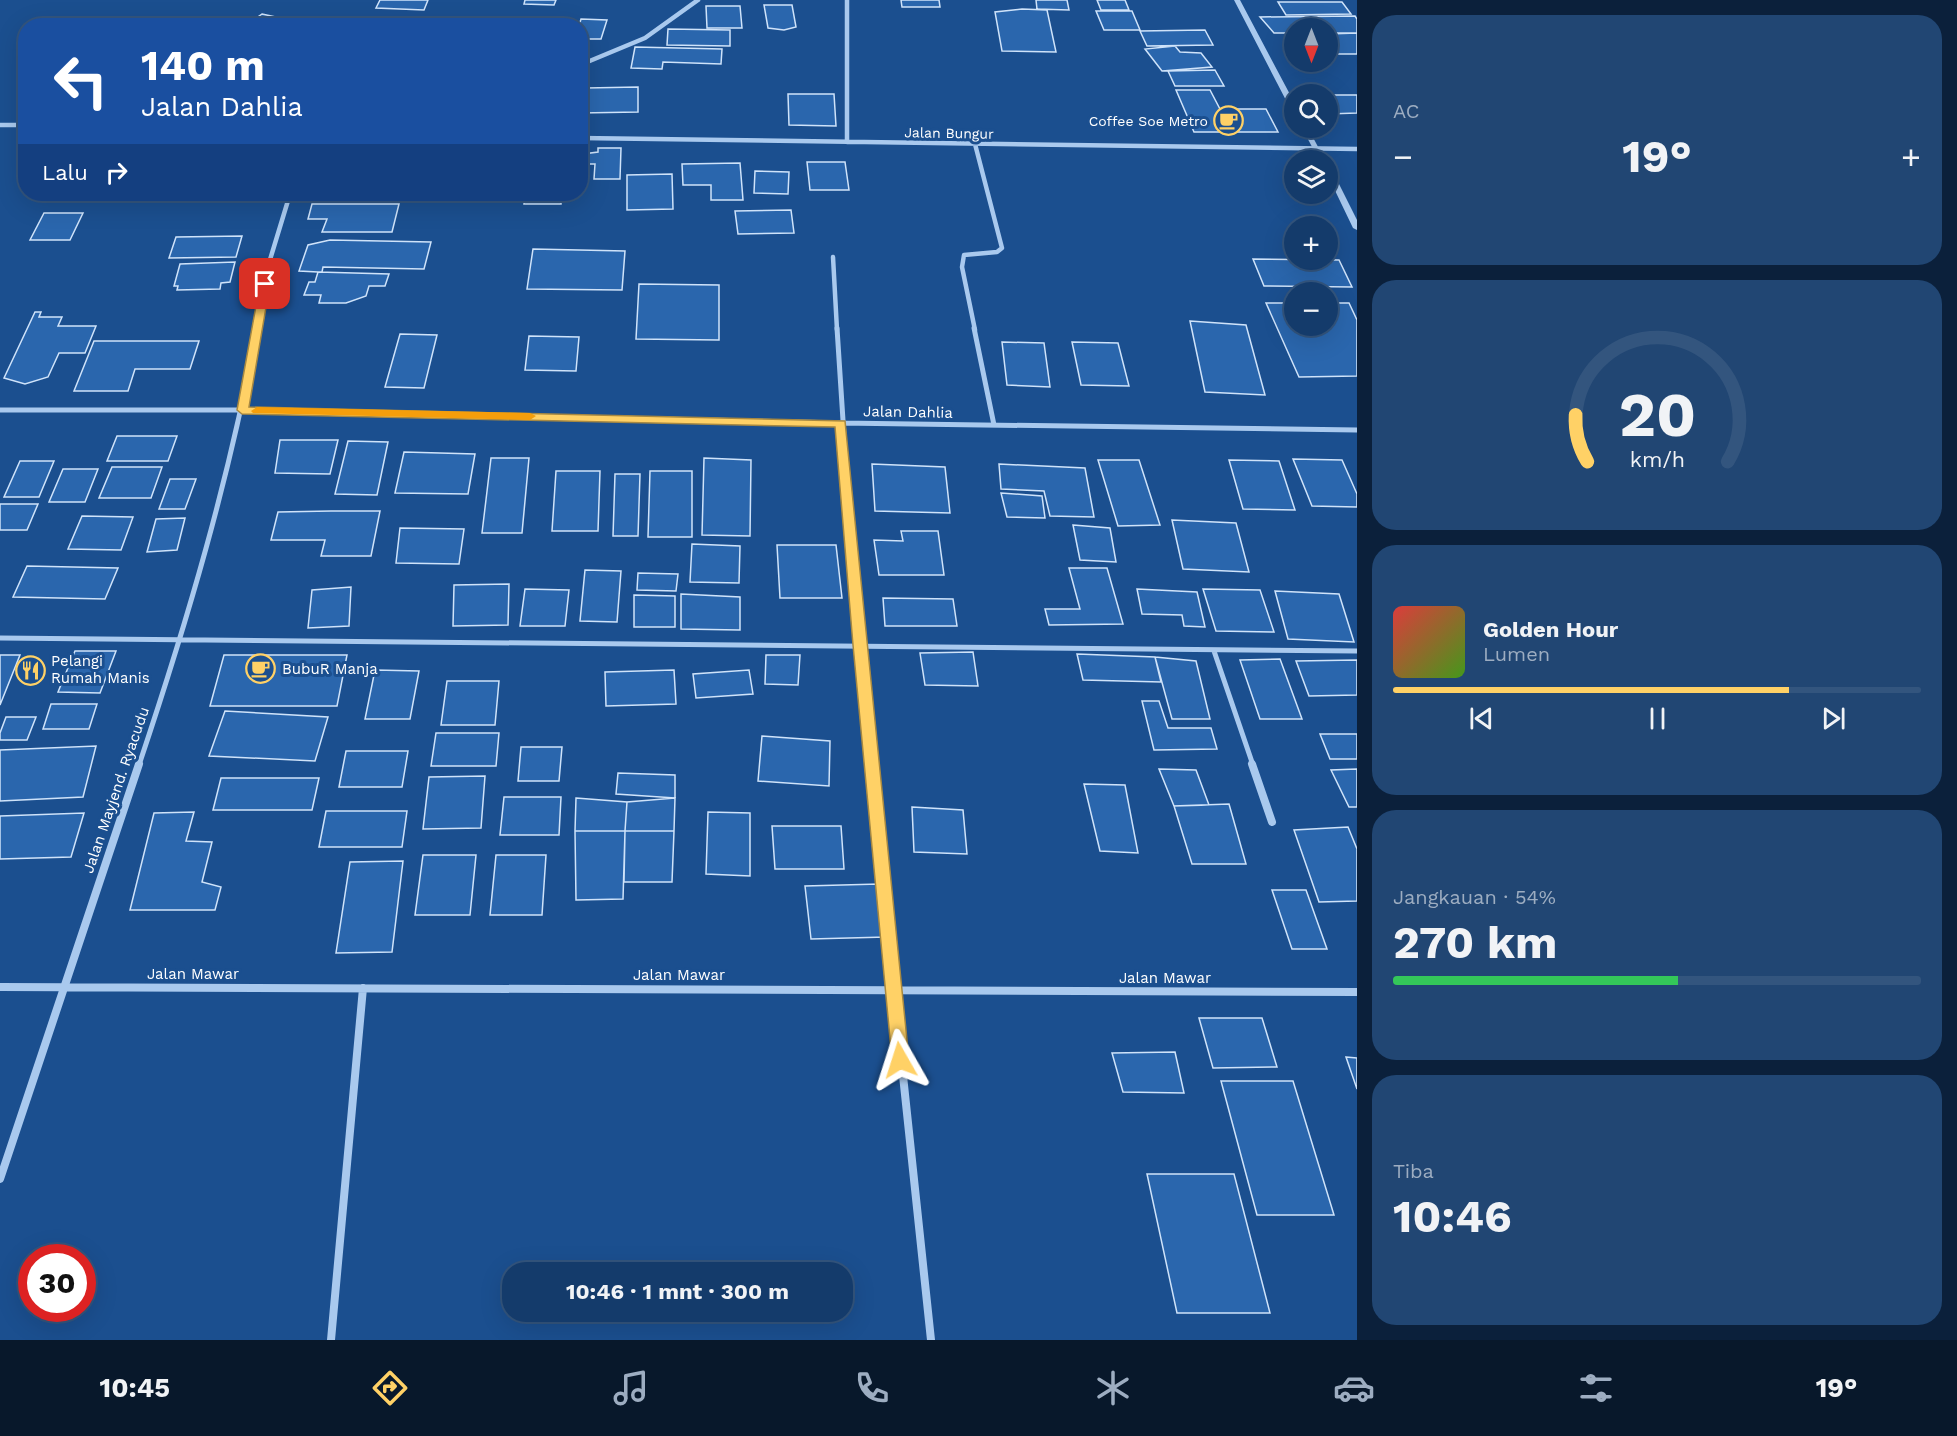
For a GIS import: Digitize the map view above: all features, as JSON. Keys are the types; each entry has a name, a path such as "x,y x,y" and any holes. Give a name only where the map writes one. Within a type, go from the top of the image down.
{"street":[{"path":"588,62 645,38 698,0"},
{"path":"847,0 847,142"},
{"path":"1237,0 1284,89"},
{"path":"0,125 18,125"},
{"name":"Jalan Bungur","path":"588,138 1357,149"},
{"path":"1310,138 1316,149"},
{"path":"975,144 1002,248 998,252 964,255 962,267 994,425"},
{"path":"1338,191 1357,228"},
{"name":"Jalan Mayjend. Ryacudu","path":"0,1179 181,639 242,410 269,263 288,201"},
{"path":"833,257 841,423 859,645 931,1340"},
{"name":"Jalan Dahlia","path":"0,410 242,410 841,423 1357,430"},
{"path":"0,638 1357,651"},
{"path":"1214,651 1272,822"},
{"name":"Jalan Mawar","path":"0,987 1357,992"},
{"path":"331,1340 363,988"}],"building":[{"path":"380,0 428,0 424,10 376,8"},
{"path":"525,0 556,0 554,5 524,4"},
{"path":"901,0 939,0 940,7 902,7"},
{"path":"1036,0 1067,0 1069,10 1037,9"},
{"path":"1097,0 1125,0 1129,10 1101,10"},
{"path":"1278,2 1342,2 1351,14 1286,15"},
{"path":"764,5 792,5 796,27 784,30 768,28"},
{"path":"706,6 740,6 742,28 707,28"},
{"path":"1022,9 1047,10 1056,52 1002,51 995,12"},
{"path":"1096,11 1132,11 1140,30 1104,30"},
{"path":"262,14 280,18 256,18"},
{"path":"1355,16 1357,33 1338,33 1338,18 1284,18 1284,33 1274,33 1260,17"},
{"path":"588,19 607,20 601,39 588,39"},
{"path":"668,29 730,30 730,46 667,45"},
{"path":"1205,30 1213,45 1147,46 1140,31"},
{"path":"1357,33 1357,54 1338,54 1338,34"},
{"path":"1175,46 1180,52 1201,53 1212,67 1162,71 1145,49"},
{"path":"635,47 722,49 721,64 663,62 662,69 631,68"},
{"path":"1215,70 1224,86 1175,86 1168,71"},
{"path":"638,87 638,112 588,113 588,88"},
{"path":"1176,90 1210,90 1220,109 1266,109 1278,132 1194,132"},
{"path":"788,94 834,94 836,126 789,125"},
{"path":"1338,95 1357,95 1357,113 1338,114"},
{"path":"598,148 621,148 620,179 594,179 595,164 588,164 588,153 598,152"},
{"path":"807,162 845,162 849,190 810,190"},
{"path":"740,163 743,200 711,200 711,185 683,185 682,164"},
{"path":"755,171 789,172 788,194 754,193"},
{"path":"672,174 673,209 627,210 627,175"},
{"path":"524,201 561,201 561,204 524,204"},
{"path":"312,204 399,204 392,232 322,232 327,219 308,219"},
{"path":"791,210 794,233 738,234 735,211"},
{"path":"44,213 83,213 70,240 30,240"},
{"path":"242,236 236,257 169,258 176,237"},
{"path":"330,240 431,242 424,269 323,267 322,272 299,271 308,245"},
{"path":"533,249 625,251 622,290 527,289"},
{"path":"1253,259 1284,259 1284,270 1338,270 1339,260 1352,287 1338,287 1338,282 1284,282 1284,286 1264,286"},
{"path":"235,262 230,282 221,283 220,289 177,290 178,286 174,286 180,264"},
{"path":"318,272 389,274 385,286 369,286 366,296 346,303 319,303 321,295 304,295 309,282 315,282"},
{"path":"639,284 719,285 719,340 636,339"},
{"path":"1266,303 1284,303 1284,336 1338,336 1338,303 1349,303 1357,320 1357,376 1299,377"},
{"path":"35,312 41,312 39,317 62,317 58,326 96,326 85,353 59,353 48,377 25,384 4,378"},
{"path":"1190,321 1246,325 1265,395 1205,392"},
{"path":"400,334 437,335 424,388 385,387"},
{"path":"529,336 579,337 576,371 525,370"},
{"path":"94,341 199,341 190,369 135,369 128,391 74,391"},
{"path":"1002,342 1044,343 1050,387 1007,385"},
{"path":"1072,342 1118,343 1129,386 1081,385"},
{"path":"117,436 177,436 168,461 107,461"},
{"path":"280,440 338,440 330,474 275,473"},
{"path":"348,441 388,442 377,495 335,494"},
{"path":"404,452 475,454 468,494 395,493"},
{"path":"491,458 529,458 522,533 482,533"},
{"path":"704,458 751,460 750,536 702,535"},
{"path":"1293,459 1342,460 1357,494 1357,507 1312,506"},
{"path":"1098,460 1139,460 1160,525 1118,526"},
{"path":"1229,460 1279,461 1295,510 1243,509"},
{"path":"20,461 54,461 39,497 4,497"},
{"path":"872,464 945,467 950,513 875,511"},
{"path":"999,464 1085,468 1094,517 1050,516 1044,491 1001,489"},
{"path":"112,467 162,467 151,498 99,498"},
{"path":"63,469 98,469 85,502 49,502"},
{"path":"556,471 600,471 598,531 552,531"},
{"path":"650,471 692,471 692,537 648,537"},
{"path":"615,474 640,474 638,536 613,536"},
{"path":"170,479 196,479 185,509 159,509"},
{"path":"1001,493 1042,496 1045,518 1007,517"},
{"path":"0,504 38,504 27,530 0,530"},
{"path":"380,511 371,556 321,556 325,540 271,540 278,512"},
{"path":"82,516 133,517 121,550 68,549"},
{"path":"185,518 177,550 147,552 156,519"},
{"path":"1172,520 1236,523 1249,572 1183,569"},
{"path":"1073,525 1110,528 1116,562 1080,560"},
{"path":"400,528 464,529 459,564 396,563"},
{"path":"901,531 938,531 944,575 879,575 874,540 903,541"},
{"path":"692,544 740,546 739,583 690,582"},
{"path":"777,545 836,545 842,598 780,598"},
{"path":"27,566 118,568 105,599 13,597"},
{"path":"1069,568 1107,568 1123,624 1049,625 1045,609 1080,609"},
{"path":"585,570 621,571 617,622 580,621"},
{"path":"638,573 678,574 676,591 637,590"},
{"path":"509,584 508,625 453,626 454,585"},
{"path":"351,587 349,626 308,628 312,590"},
{"path":"525,589 569,590 565,626 520,626"},
{"path":"1137,589 1197,592 1205,627 1184,626 1182,615 1142,614"},
{"path":"1203,589 1260,590 1274,632 1216,631"},
{"path":"1275,591 1339,594 1354,642 1288,639"},
{"path":"681,594 740,597 740,630 681,629"},
{"path":"634,595 675,596 675,627 634,627"},
{"path":"883,598 953,599 957,626 885,626"},
{"path":"75,651 116,651 100,693 58,692"},
{"path":"973,652 978,686 925,685 920,653"},
{"path":"1077,654 1155,657 1161,682 1083,680"},
{"path":"0,655 20,655 0,705"},
{"path":"224,655 347,655 337,706 210,706"},
{"path":"766,655 800,655 798,685 765,684"},
{"path":"1155,657 1196,661 1210,719 1172,719"},
{"path":"1280,659 1302,719 1260,719 1240,660"},
{"path":"1357,660 1357,695 1309,696 1296,661"},
{"path":"375,670 419,671 410,719 365,719"},
{"path":"674,670 676,704 606,706 605,672"},
{"path":"749,670 753,694 696,698 693,674"},
{"path":"447,681 499,681 495,725 441,725"},
{"path":"1142,701 1159,701 1168,728 1211,728 1217,749 1154,750"},
{"path":"51,704 97,704 89,729 43,729"},
{"path":"225,711 328,717 315,761 209,756"},
{"path":"6,717 36,717 27,740 0,740"},
{"path":"436,733 499,733 496,766 431,766"},
{"path":"1320,734 1357,734 1357,759 1330,759"},
{"path":"762,736 830,741 829,786 758,781"},
{"path":"96,746 83,797 0,801 0,750"},
{"path":"521,747 562,747 559,781 518,781"},
{"path":"346,751 408,751 402,787 339,787"},
{"path":"1159,769 1196,770 1209,805 1174,806"},
{"path":"1357,769 1357,807 1349,807 1331,770"},
{"path":"618,773 675,775 675,798 616,794"},
{"path":"485,776 481,828 423,829 429,777"},
{"path":"221,778 319,778 312,810 213,810"},
{"path":"1084,784 1125,785 1138,853 1100,851"},
{"path":"504,797 561,797 559,835 500,835"},
{"path":"576,798 627,802 625,831 575,831"},
{"path":"675,798 674,831 625,831 627,802"},
{"path":"1229,804 1246,864 1192,864 1174,806"},
{"path":"912,807 963,810 967,854 914,852"},
{"path":"326,811 407,811 402,847 319,847"},
{"path":"194,812 186,841 212,842 202,882 221,887 215,910 130,910 154,813"},
{"path":"708,812 750,813 750,876 706,874"},
{"path":"84,813 71,857 0,859 0,816"},
{"path":"772,826 841,826 844,869 775,869"},
{"path":"1348,827 1357,849 1357,901 1319,902 1294,830"},
{"path":"575,831 625,831 623,899 576,900"},
{"path":"625,831 674,831 672,882 624,882"},
{"path":"423,855 476,855 470,915 415,915"},
{"path":"496,855 546,855 542,915 490,915"},
{"path":"403,861 392,952 336,953 350,862"},
{"path":"879,884 886,937 811,939 805,886"},
{"path":"1272,890 1306,890 1327,949 1292,949"},
{"path":"1199,1018 1262,1018 1277,1067 1213,1068"},
{"path":"1175,1052 1184,1093 1123,1092 1112,1053"},
{"path":"1346,1057 1357,1058 1357,1089"},
{"path":"1221,1081 1293,1081 1334,1215 1257,1215"},
{"path":"1147,1174 1234,1174 1270,1313 1177,1313"}],"slow traffic":[{"path":"257,411 530,416"}],"place":[{"name":"Coffee Soe Metro","path":"1229,121"},
{"name":"BubuR Manja","path":"261,669"},
{"name":"Pelangi Rumah Manis","path":"30,670"}],"route":[{"path":"265,284 242,410 841,423 859,645 900,1060"}]}
